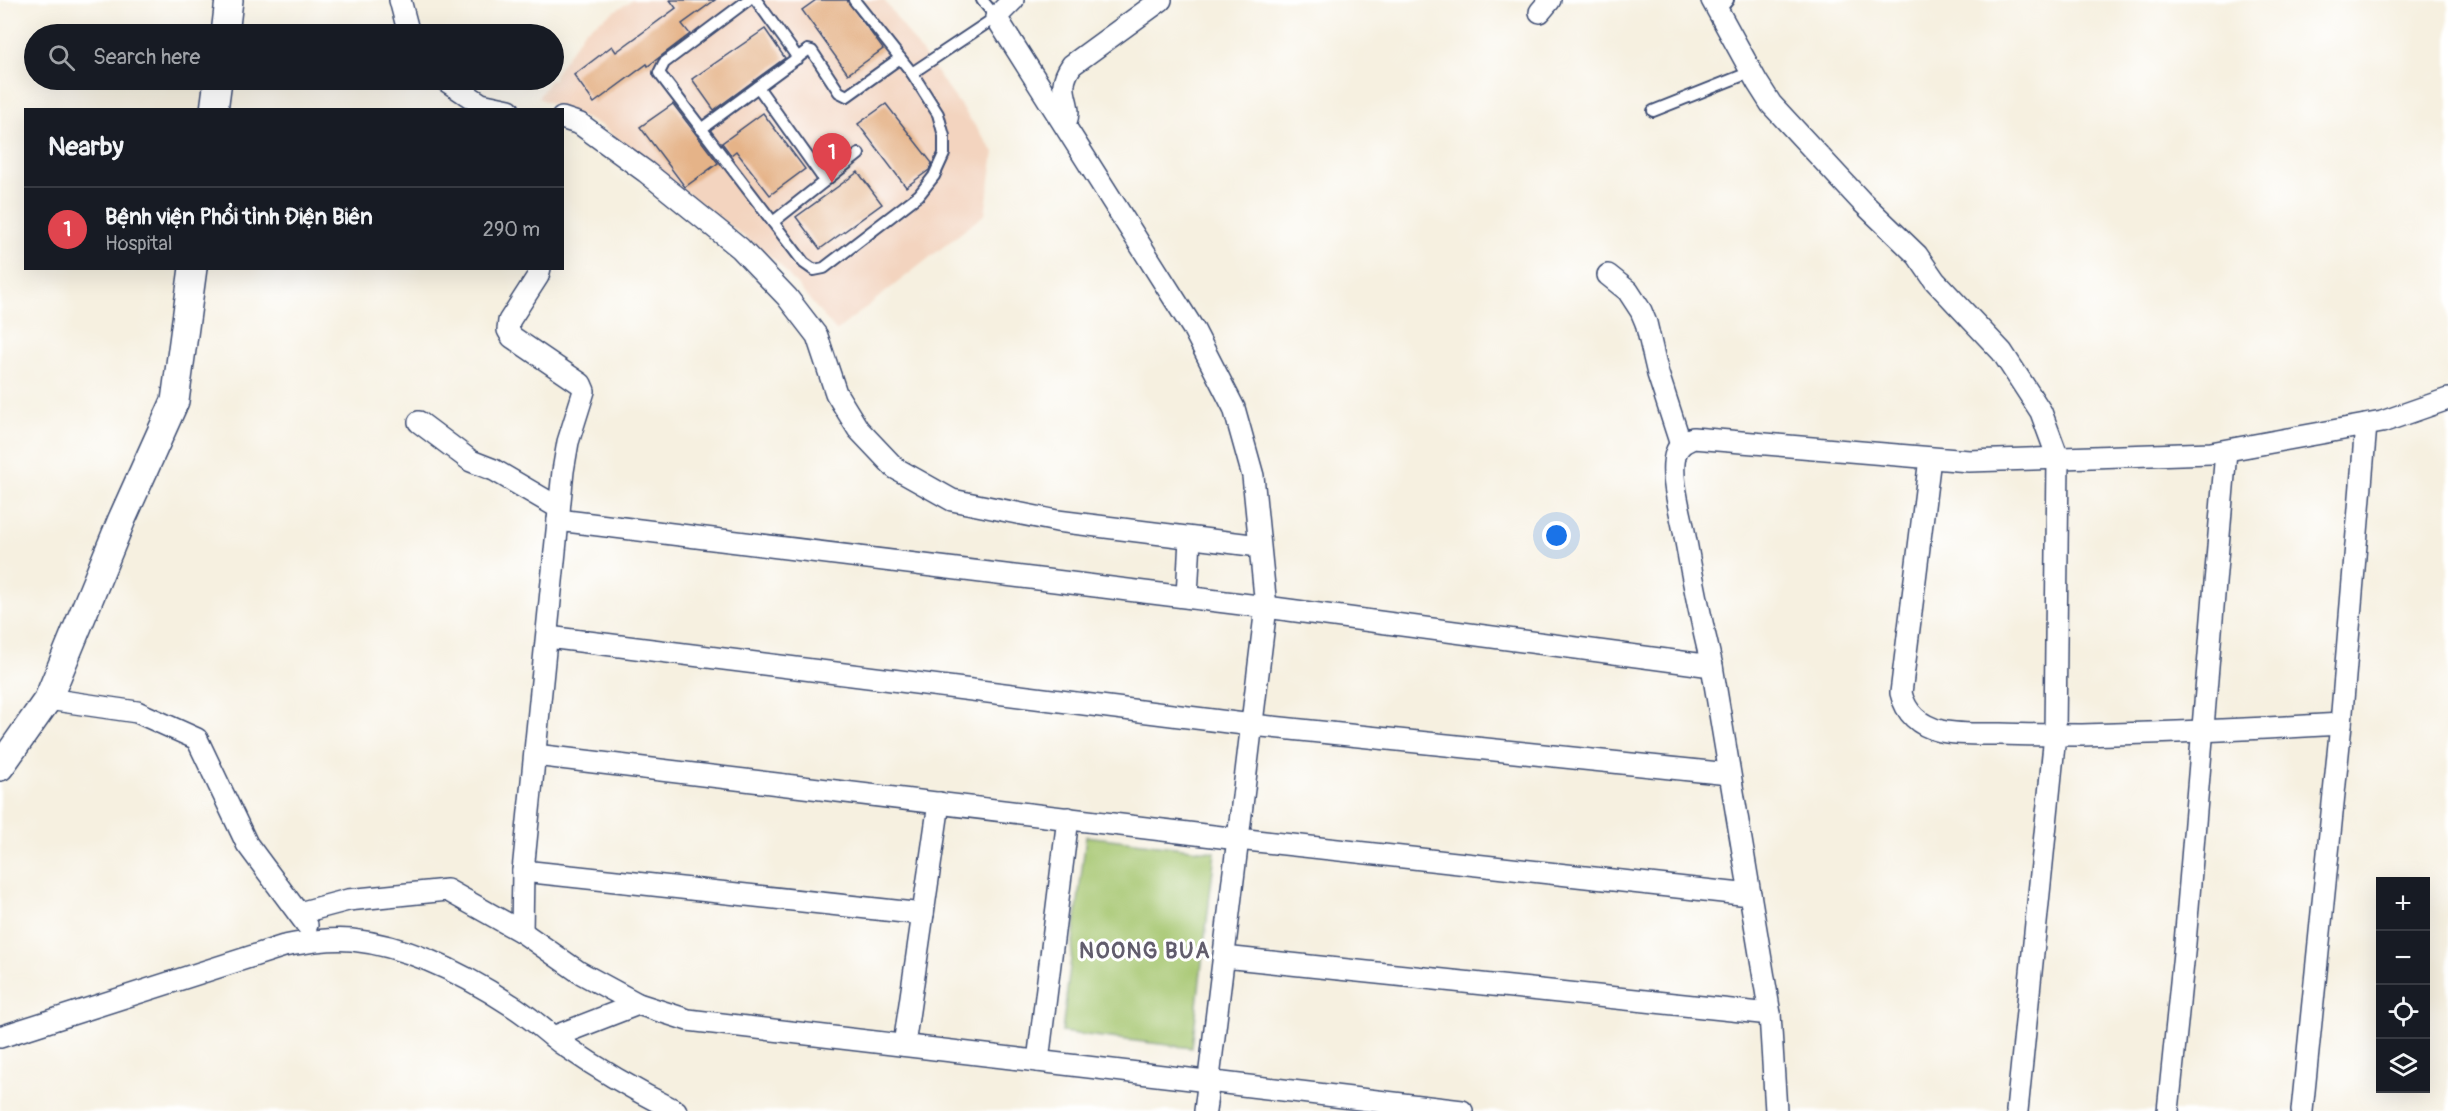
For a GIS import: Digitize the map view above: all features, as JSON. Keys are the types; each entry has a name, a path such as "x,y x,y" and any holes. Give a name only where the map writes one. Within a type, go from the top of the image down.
{"street":[{"path":"226,24 229,0"},
{"path":"400,0 406,24"},
{"path":"1013,0 996,17 1194,330 1234,408 1253,476 1266,607 1205,1111"},
{"path":"1064,125 1068,111 1064,100 1063,80 1072,65 1161,0"},
{"path":"1719,4 1751,72 1771,104 1860,201 1917,255 1935,281 2002,352 2041,412 2058,458 2055,735 2018,1111"},
{"path":"214,108 217,90"},
{"path":"460,90 482,104 500,108"},
{"path":"564,119 580,124 646,172 740,248 788,297 817,336 836,393 858,429 895,468 952,500 1057,521 1259,546"},
{"path":"0,767 48,699 122,519 175,401 193,270"},
{"path":"522,932 524,871 559,514 568,442 584,391 581,384 512,337 508,330 509,321 540,270"},
{"path":"1608,275 1628,291 1641,311 1680,445"},
{"path":"1776,1111 1770,1014 1712,666 1701,624 1678,501 1674,468 1680,445 1693,438 1969,461 2226,451 2382,422 2448,399"},
{"path":"419,422 471,460 504,475 559,514 1712,666"},
{"path":"2302,1111 2341,724 2366,425"},
{"path":"2168,1111 2226,451"},
{"path":"1930,458 1901,693 1909,714 1940,731 1971,734 2203,732 2341,724"},
{"path":"1186,597 1190,538"},
{"path":"548,637 1252,725 1729,774"},
{"path":"48,699 137,712 197,739 247,844 318,941"},
{"path":"535,755 1238,839 1749,895"},
{"path":"904,1045 939,803"},
{"path":"1038,1061 1068,818"},
{"path":"524,871 923,914"},
{"path":"299,913 348,900 447,891 522,932 579,972 638,1004 688,1020 1462,1111"},
{"path":"0,1037 284,946 318,941 352,940 421,957 451,970 511,1005 600,1069 676,1111"},
{"path":"1224,957 1770,1014"},
{"path":"557,1036 638,1004"}],"lane":[{"path":"748,0 659,69 662,78 804,263 814,270 824,268 919,195 934,176 944,154 944,136 938,114 912,73 854,0"},
{"path":"756,0 798,58"},
{"path":"912,73 996,17 982,0"},
{"path":"701,129 808,50 812,51 839,92 847,96 900,58"},
{"path":"1653,111 1751,72"},
{"path":"758,87 825,181"},
{"path":"773,222 859,154"}],"shaded area":[{"path":"632,0 884,0 994,152 985,214 836,331 778,263 600,125 538,98 543,90 564,90 564,60 585,30"}],"green space":[{"path":"1086,836 1215,852 1192,1048 1062,1032"}],"building":[{"path":"670,0 715,0 682,24 690,34 594,103 574,75 612,46 616,52 676,8"},
{"path":"816,0 847,0 883,49 848,74 802,10"},
{"path":"765,29 785,58 714,110 692,79"},
{"path":"673,104 718,163 685,187 640,127"},
{"path":"886,104 932,163 929,170 906,187 858,124"},
{"path":"763,113 805,169 770,195 736,151 731,155 722,143"},
{"path":"858,172 882,204 820,249 796,217"}],"place":[{"name":"Bệnh viện Phổi tỉnh Điện Biên","path":"832,183"}],"district":[{"name":"NOONG BUA","path":"1145,950"}]}
